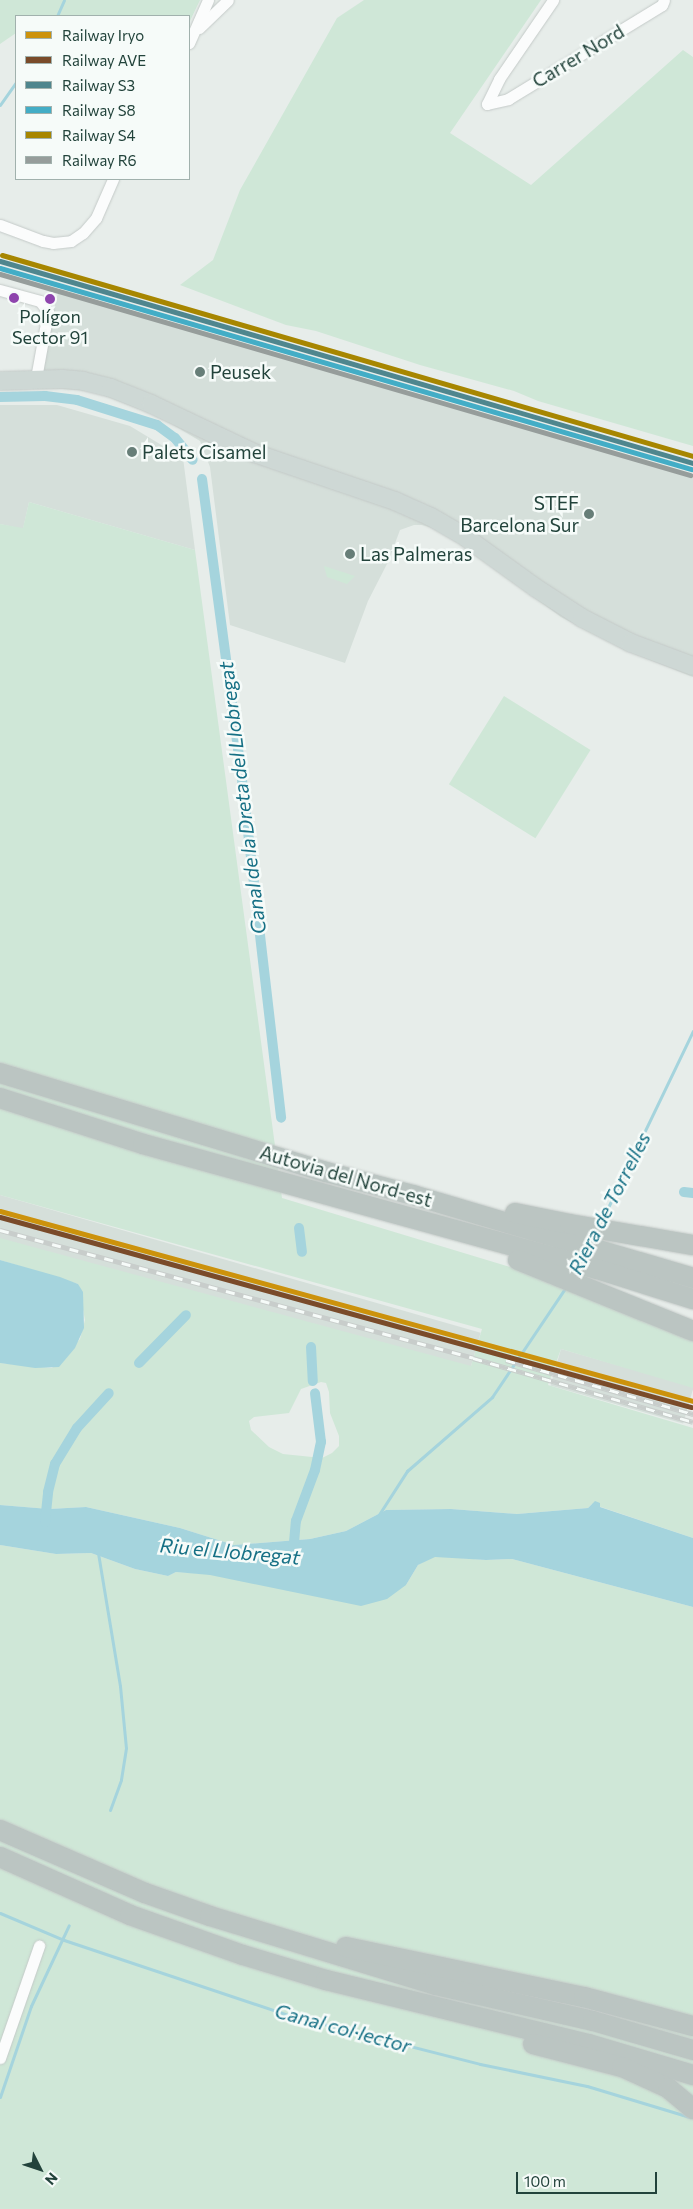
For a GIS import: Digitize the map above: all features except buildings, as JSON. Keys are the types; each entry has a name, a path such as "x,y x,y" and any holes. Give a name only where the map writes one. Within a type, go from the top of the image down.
{"highway":[{"name":"Autovia del Nord-est","path":"0,1073 326,1172 566,1232 607,1251 693,1278"},
{"name":"Autovia del Nord-est","path":"0,1098 152,1147 468,1234 483,1247 549,1263 592,1278"},
{"path":"566,1232 617,1232 693,1245"},
{"path":"592,1278 693,1299"},
{"path":"592,1278 693,1331"},
{"path":"0,1830 145,1893 275,1936 436,1985 593,2020 693,2050"},
{"path":"0,1857 130,1915 243,1955 326,1980 589,2044 693,2074"},
{"path":"275,1936 372,1951 584,1997 693,2026"},
{"path":"584,1997 693,2012"},
{"path":"411,2001 474,2029 622,2067 668,2088 693,2109"}],"main road":[{"path":"0,381 36,378 83,381 116,390 254,453 395,501 431,517 461,534 536,588 582,618 631,643 693,666"}],"street":[{"path":"190,41 208,0"},
{"path":"195,33 228,0"},
{"name":"Carrer Nord","path":"553,0 498,79 487,104 508,99 662,5 664,0"},
{"path":"0,225 43,241 62,243 71,241 83,233 96,218 113,180"},
{"path":"0,290 40,301 48,312 36,378"},
{"path":"0,2058 39,1946"}],"shaded area":[{"path":"59,289 693,477 693,677 627,651 561,617 443,531 422,525 414,525 400,530 388,562 368,601 345,663 230,625 210,467 200,441 160,417 92,391 34,387"},
{"path":"0,405 57,405 130,426 183,458 195,550 29,502 23,529 0,524"},
{"path":"0,1195 481,1333 469,1374 0,1240"},
{"path":"561,1349 693,1387 683,1424 551,1386"}],"green space":[{"path":"0,0 200,0 190,21 190,15 15,15 15,34 0,44"},
{"path":"364,0 541,0 450,133 531,185 683,50 693,57 693,446 538,401 514,391 420,365 316,331 286,325 180,285 213,260 240,190 337,18"},
{"path":"29,502 195,550 282,1198 540,1276 693,1335 693,1388 561,1349 548,1385 693,1428 693,1538 592,1504 588,1508 517,1514 451,1509 386,1510 346,1531 310,1539 234,1545 180,1528 86,1507 49,1509 0,1505 0,1363 52,1368 80,1339 85,1320 78,1284 0,1260 0,1238 471,1366 482,1329 0,1195 0,524 23,528","holes":["321,1382 326,1383 329,1392 330,1413 339,1436 339,1446 332,1453 322,1458 283,1454 269,1447 251,1430 249,1421 254,1417 289,1413 301,1389"]},
{"path":"324,566 355,576 347,584 327,577"},
{"path":"504,696 591,750 535,838 449,784"},
{"path":"0,1545 56,1554 91,1553 135,1569 168,1576 176,1572 406,1585 418,1565 435,1556 486,1560 512,1559 693,1607 693,2209 0,2209"}],"water":[{"path":"0,1260 60,1277 78,1284 83,1292 84,1328 75,1348 59,1367 35,1368 0,1363"},
{"name":"Riu el Llobregat","path":"595,1501 600,1503 600,1507 693,1538 693,1607 512,1559 486,1560 435,1557 418,1565 406,1585 387,1599 361,1606 210,1575 176,1572 168,1576 135,1569 91,1553 56,1554 0,1545 0,1505 49,1509 86,1507 180,1528 234,1545 310,1539 346,1531 386,1510 451,1509 517,1514 588,1508"}],"waterway":[{"path":"57,15 64,0"},
{"path":"0,105 15,83"},
{"name":"Canal de la Dreta del Llobregat","path":"0,397 45,396 77,400 157,425 175,438 193,460"},
{"name":"Canal de la Dreta del Llobregat","path":"202,479 241,771 281,1118"},
{"name":"Riera de Torrelles","path":"601,1222 693,1031"},
{"path":"684,1192 693,1193"},
{"name":"Canal de la Dreta del Llobregat","path":"299,1228 302,1252"},
{"name":"Riera de Torrelles","path":"378,1516 407,1471 492,1397 566,1287"},
{"name":"Canal de la Dreta del Llobregat","path":"139,1363 186,1315"},
{"name":"Canal de la Dreta del Llobregat","path":"311,1347 313,1381"},
{"name":"Canal de la Dreta del Llobregat","path":"45,1522 48,1492 55,1464 77,1428 109,1393"},
{"name":"Canal de la Dreta del Llobregat","path":"293,1554 296,1521 315,1470 321,1442 315,1393"},
{"path":"98,1553 120,1686 126,1748 121,1780 110,1810"},
{"name":"Canal col·lector","path":"0,1913 64,1940 288,2015 480,2064 587,2086 690,2117"},
{"path":"0,2097 31,2006 69,1925"}],"railway":[{"path":"0,1230 473,1358 693,1422"},
{"path":"506,1360 693,1414"}],"rail line":[{"name":"S4","path":"2,255 693,456"},
{"name":"S3","path":"0,261 693,463"},
{"name":"S8","path":"0,268 691,469"},
{"name":"R6","path":"0,274 690,475"},
{"name":"Iryo","path":"0,1211 693,1401"},
{"name":"AVE","path":"0,1217 691,1407"}],"place":[{"name":"Polígon Sector 91","path":"50,299"},
{"name":"Peusek","path":"200,372"},
{"name":"Palets Cisamel","path":"132,452"},
{"name":"STEF Barcelona Sur","path":"589,514"},
{"name":"Las Palmeras","path":"350,554"}]}
